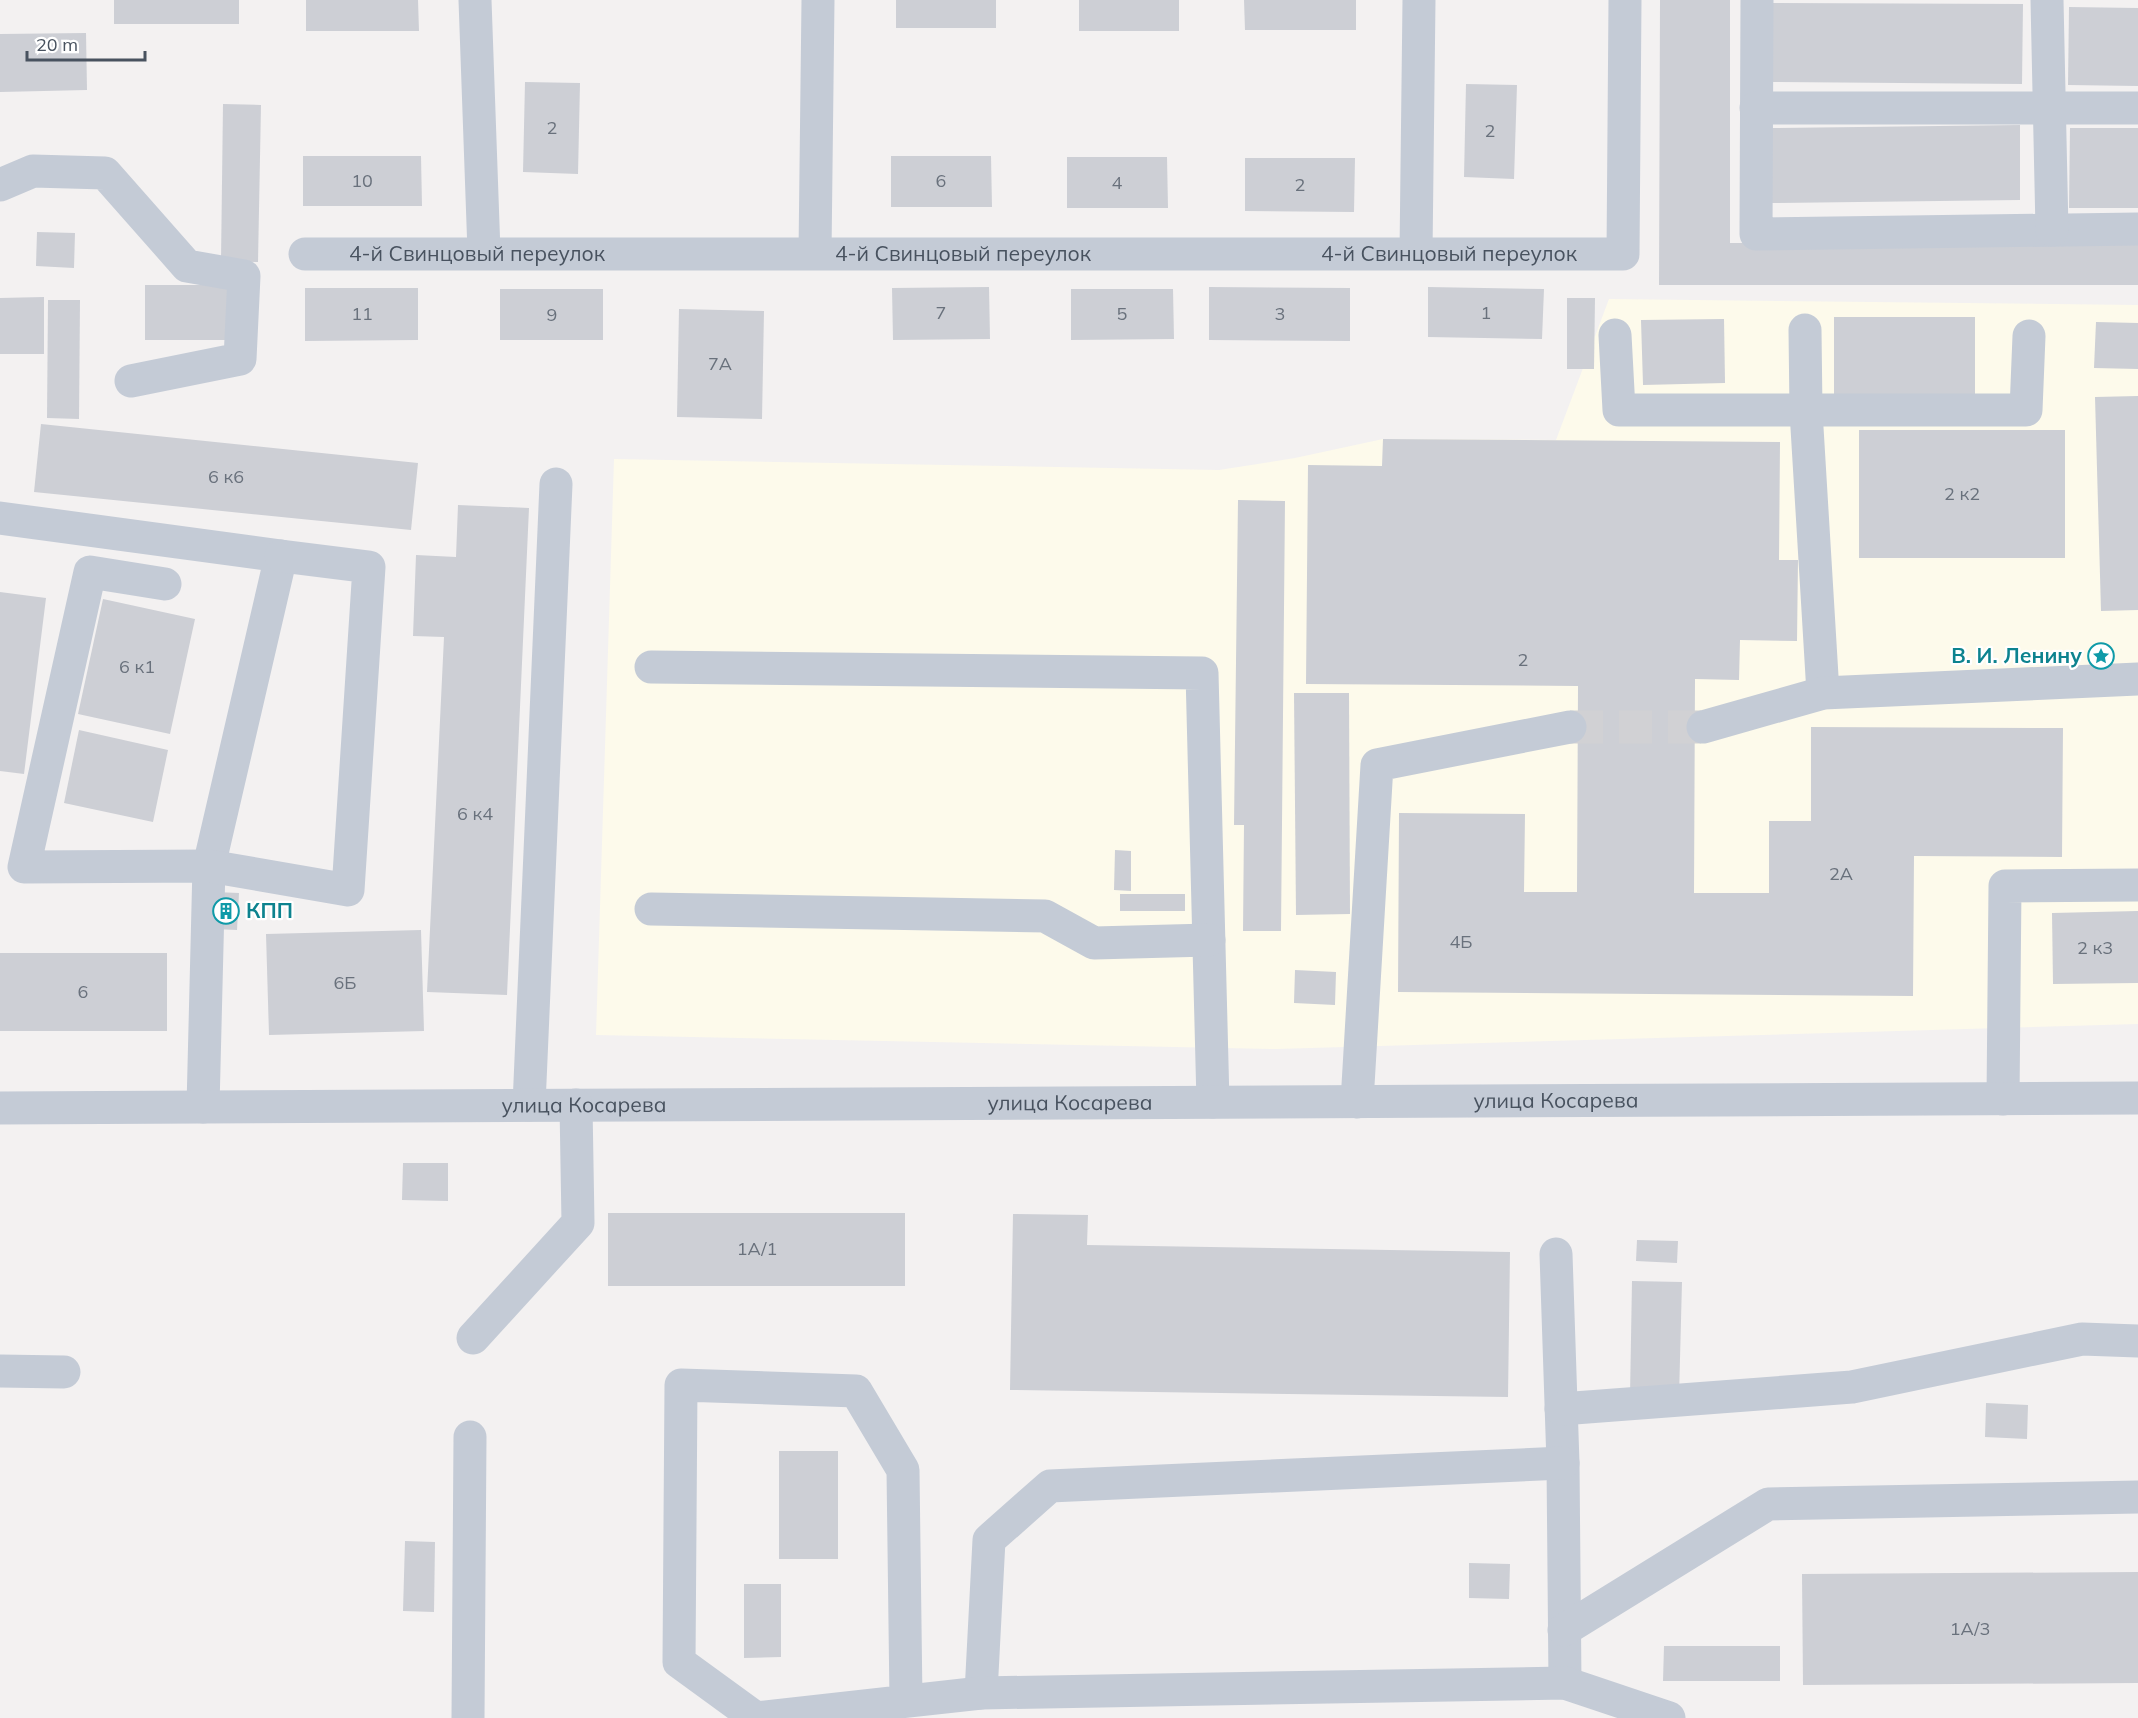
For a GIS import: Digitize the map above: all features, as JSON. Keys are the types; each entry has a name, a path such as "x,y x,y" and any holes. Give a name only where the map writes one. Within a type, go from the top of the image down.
{"street":[{"path":"475,0 484,252"},
{"path":"815,253 818,0"},
{"path":"1416,253 1419,0"},
{"name":"4-й Свинцовый переулок","path":"305,254 484,252 1623,254 1625,0"},
{"path":"1757,0 1756,234 2138,229"},
{"path":"2047,0 2052,230"},
{"path":"1756,108 2138,108"},
{"path":"0,185 33,171 105,173 187,266 244,276 240,359 131,381"},
{"path":"1805,330 1806,411 1823,693"},
{"path":"1615,335 1618,410 1806,411 2026,410 2030,336"},
{"path":"529,1106 556,484"},
{"path":"0,518 369,567 348,890 208,866 24,867 90,572 165,584"},
{"path":"203,1107 208,866 281,556"},
{"path":"651,667 1202,673 1213,1102"},
{"path":"1703,727 1823,693 2138,679"},
{"path":"1357,1102 1377,765 1570,727"},
{"path":"2003,1099 2005,886 2138,885"},
{"path":"651,909 1045,916 1094,943 1209,940"},
{"name":"улица Косарева","path":"0,1108 2138,1098"},
{"path":"473,1338 578,1223 576,1105"},
{"path":"1556,1254 1563,1463 1565,1683"},
{"path":"1561,1409 1852,1387 2082,1339 2138,1341"},
{"path":"0,1371 64,1372"},
{"path":"906,1701 903,1470 856,1391 681,1385 679,1662 756,1718 981,1693 1565,1683 1669,1718"},
{"path":"468,1718 470,1437"},
{"path":"981,1693 989,1540 1050,1486 1563,1463"},
{"path":"1564,1630 1768,1504 2138,1497"}],"shaded area":[{"path":"1609,299 2138,305 2138,1024 1276,1049 596,1035 614,459 1219,470 1295,458 1383,439 1556,440"}],"building":[{"path":"114,0 239,0 239,24 114,24"},
{"path":"306,0 418,0 419,31 306,31"},
{"path":"896,0 996,0 996,28 896,28"},
{"path":"1079,0 1179,0 1179,31 1079,31"},
{"path":"1244,0 1356,0 1356,30 1245,30"},
{"path":"1660,0 1730,0 1730,243 2138,244 2138,285 1659,285"},
{"path":"1771,3 2023,4 2022,84 1770,82"},
{"path":"2069,7 2138,8 2138,86 2068,85"},
{"path":"86,33 87,90 0,92 0,34"},
{"path":"525,82 580,83 578,174 523,172"},
{"path":"1466,84 1517,85 1514,179 1464,177"},
{"path":"223,104 261,105 258,262 221,261"},
{"path":"2020,125 2020,200 1772,203 1772,128"},
{"path":"2070,128 2138,128 2138,208 2069,208"},
{"path":"303,156 421,156 422,206 303,206"},
{"path":"891,156 991,156 992,207 891,207"},
{"path":"1067,157 1167,157 1168,208 1067,208"},
{"path":"1245,158 1355,158 1354,212 1245,211"},
{"path":"37,232 75,233 74,268 36,266"},
{"path":"145,285 232,285 232,340 145,340"},
{"path":"989,287 990,339 893,340 892,288"},
{"path":"1209,287 1350,288 1350,341 1209,340"},
{"path":"1428,287 1544,289 1542,339 1428,337"},
{"path":"305,288 418,288 418,340 305,341"},
{"path":"500,289 603,289 603,340 500,340"},
{"path":"1071,289 1173,289 1174,339 1071,340"},
{"path":"44,297 44,354 0,354 0,298"},
{"path":"1567,298 1595,298 1594,369 1567,369"},
{"path":"48,300 80,300 79,419 47,418"},
{"path":"679,309 764,311 762,419 677,417"},
{"path":"1834,317 1975,317 1975,395 1834,395"},
{"path":"1724,319 1725,383 1643,385 1641,320"},
{"path":"2096,322 2138,323 2138,369 2094,368"},
{"path":"2138,396 2138,610 2101,611 2095,397"},
{"path":"41,424 418,463 411,530 34,492"},
{"path":"1859,430 2065,430 2065,558 1859,558"},
{"path":"1383,439 1780,442 1779,560 1798,560 1797,641 1740,640 1739,680 1695,679 1694,893 1769,893 1769,821 1811,821 1811,727 2063,728 2062,857 1914,856 1913,996 1398,992 1399,813 1525,814 1524,892 1577,892 1578,686 1306,684 1308,465 1382,466"},
{"path":"1238,500 1285,501 1281,931 1243,931 1244,825 1234,825"},
{"path":"458,505 529,508 507,995 427,992 444,637 413,636 416,555 456,557"},
{"path":"0,592 46,598 24,774 0,771"},
{"path":"103,599 195,619 170,734 78,714"},
{"path":"1294,693 1349,693 1350,914 1296,915"},
{"path":"79,730 168,750 153,822 64,803"},
{"path":"1115,850 1131,851 1131,891 1114,890"},
{"name":"КПП","path":"215,892 239,893 237,930 214,929"},
{"path":"1120,894 1185,894 1185,911 1120,911"},
{"path":"2138,911 2138,983 2053,984 2052,913"},
{"path":"421,930 424,1031 269,1035 266,934"},
{"path":"0,953 167,953 167,1031 0,1031"},
{"path":"1295,970 1336,972 1335,1005 1294,1003"},
{"path":"403,1163 448,1163 448,1201 402,1200"},
{"path":"608,1213 905,1213 905,1286 608,1286"},
{"path":"1013,1214 1088,1215 1087,1245 1510,1252 1508,1397 1010,1390"},
{"path":"1637,1240 1678,1241 1677,1263 1636,1261"},
{"path":"1632,1281 1682,1282 1679,1397 1630,1396"},
{"path":"1986,1403 2028,1405 2027,1439 1985,1437"},
{"path":"779,1451 838,1451 838,1559 779,1559"},
{"path":"405,1541 435,1542 434,1612 403,1611"},
{"path":"1469,1563 1510,1564 1509,1599 1469,1598"},
{"path":"2138,1572 2138,1683 1803,1685 1802,1574"},
{"path":"744,1584 781,1584 781,1657 744,1658"},
{"path":"1664,1646 1780,1646 1780,1681 1663,1681"}],"tunnel":[{"path":"1570,727 1703,727"}],"place":[{"name":"В. И. Ленину","path":"2101,656"},
{"name":"КПП","path":"226,911"}]}
